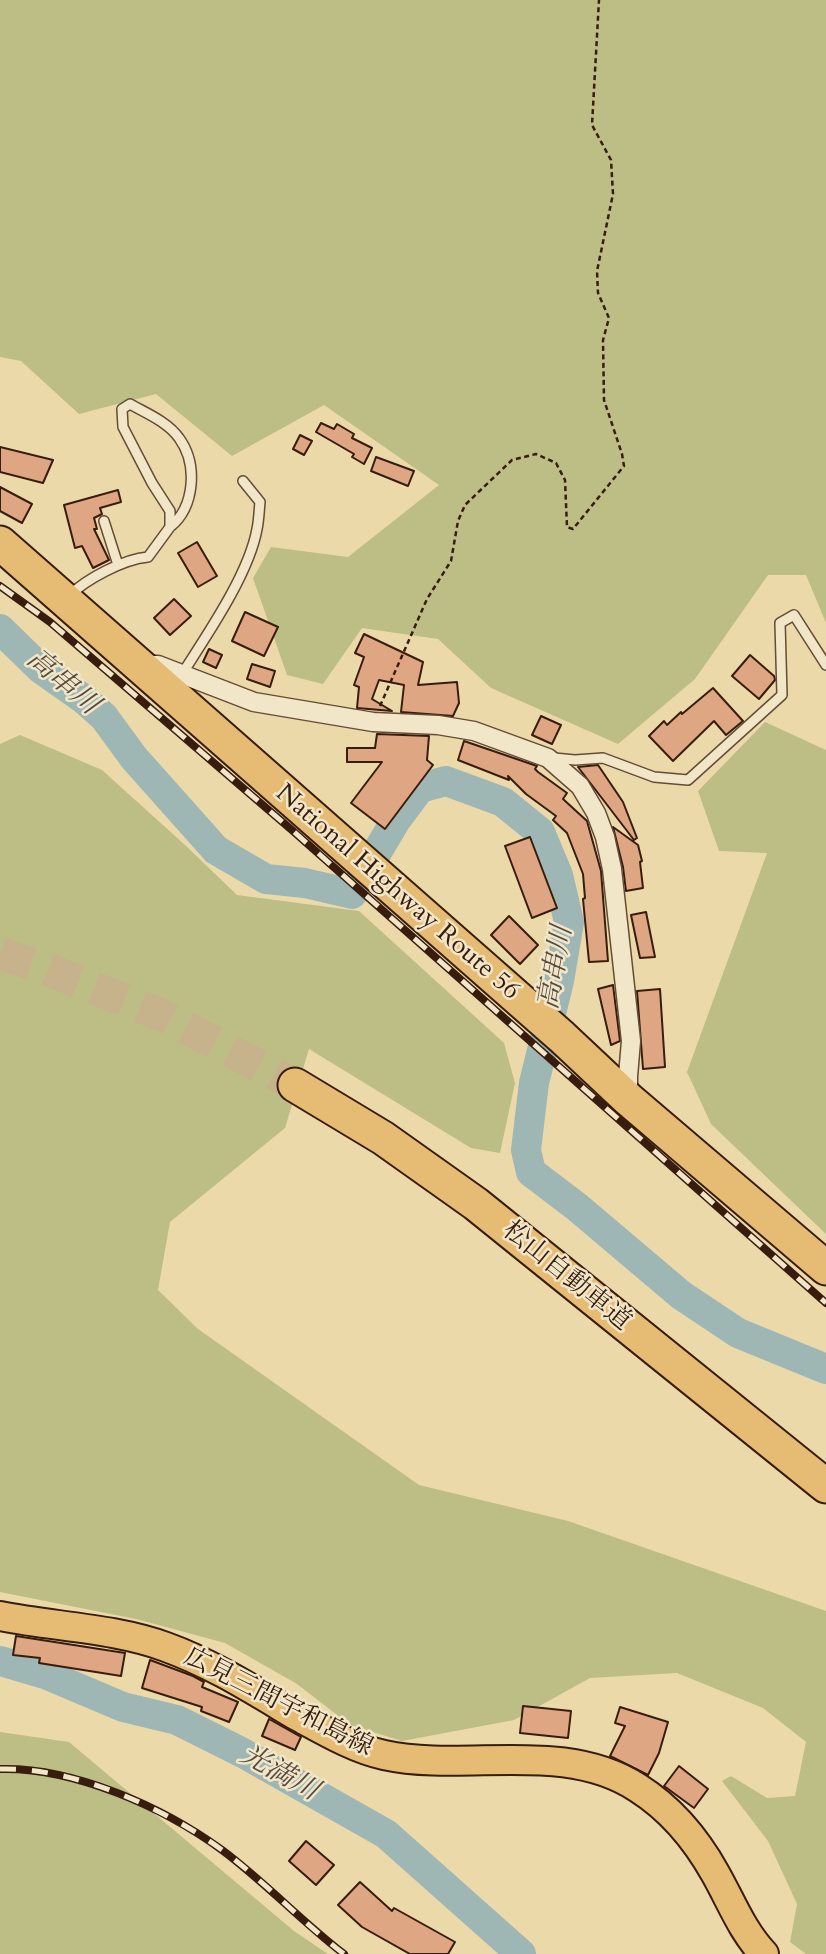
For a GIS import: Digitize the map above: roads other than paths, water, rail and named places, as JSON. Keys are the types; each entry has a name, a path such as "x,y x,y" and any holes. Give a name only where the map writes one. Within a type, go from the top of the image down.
{"highway":[{"name":"National Highway Route 56","path":"0,543 551,1028 628,1099 826,1268"},
{"name":"松山自動車道","path":"295,1084 383,1138 476,1204 826,1486"}],"main road":[{"name":"広見三間宇和島線","path":"0,1616 123,1636 165,1646 224,1673 329,1734 383,1755 443,1762 562,1762 615,1776 637,1787 681,1823 715,1873 749,1937 764,1954"}],"street":[{"path":"138,665 158,665 254,702 373,722 438,725 474,731 548,758 580,786 596,813 605,836 612,869 631,1041 628,1099"}],"lane":[{"path":"65,599 118,565 135,558 148,557 170,527 180,519 191,489 192,471 180,439 166,425 130,404 122,410 123,427 170,511 170,527"},
{"path":"182,674 215,622 247,559 257,530 260,502 243,481"},
{"path":"104,521 118,565"},
{"path":"548,758 603,758 654,777 688,780 782,695 780,622 794,615 826,665"}],"waterway":[{"name":"高串川","path":"0,629 41,669 104,717 134,758 216,850 266,879 305,883 352,894 396,820 420,788 446,781 503,802 540,832 558,875 569,922 559,981 534,1083 526,1150 531,1172 577,1207 681,1295 738,1333 826,1369"},
{"name":"光満川","path":"0,1661 45,1674 123,1707 177,1720 243,1753 386,1834 521,1954"}],"tunnel":[{"path":"0,954 39,966 164,1016 295,1085"}],"railway":[{"path":"0,586 50,622 293,831 826,1303"},
{"path":"0,1769 28,1770 87,1782 173,1819 238,1862 344,1954"}]}
